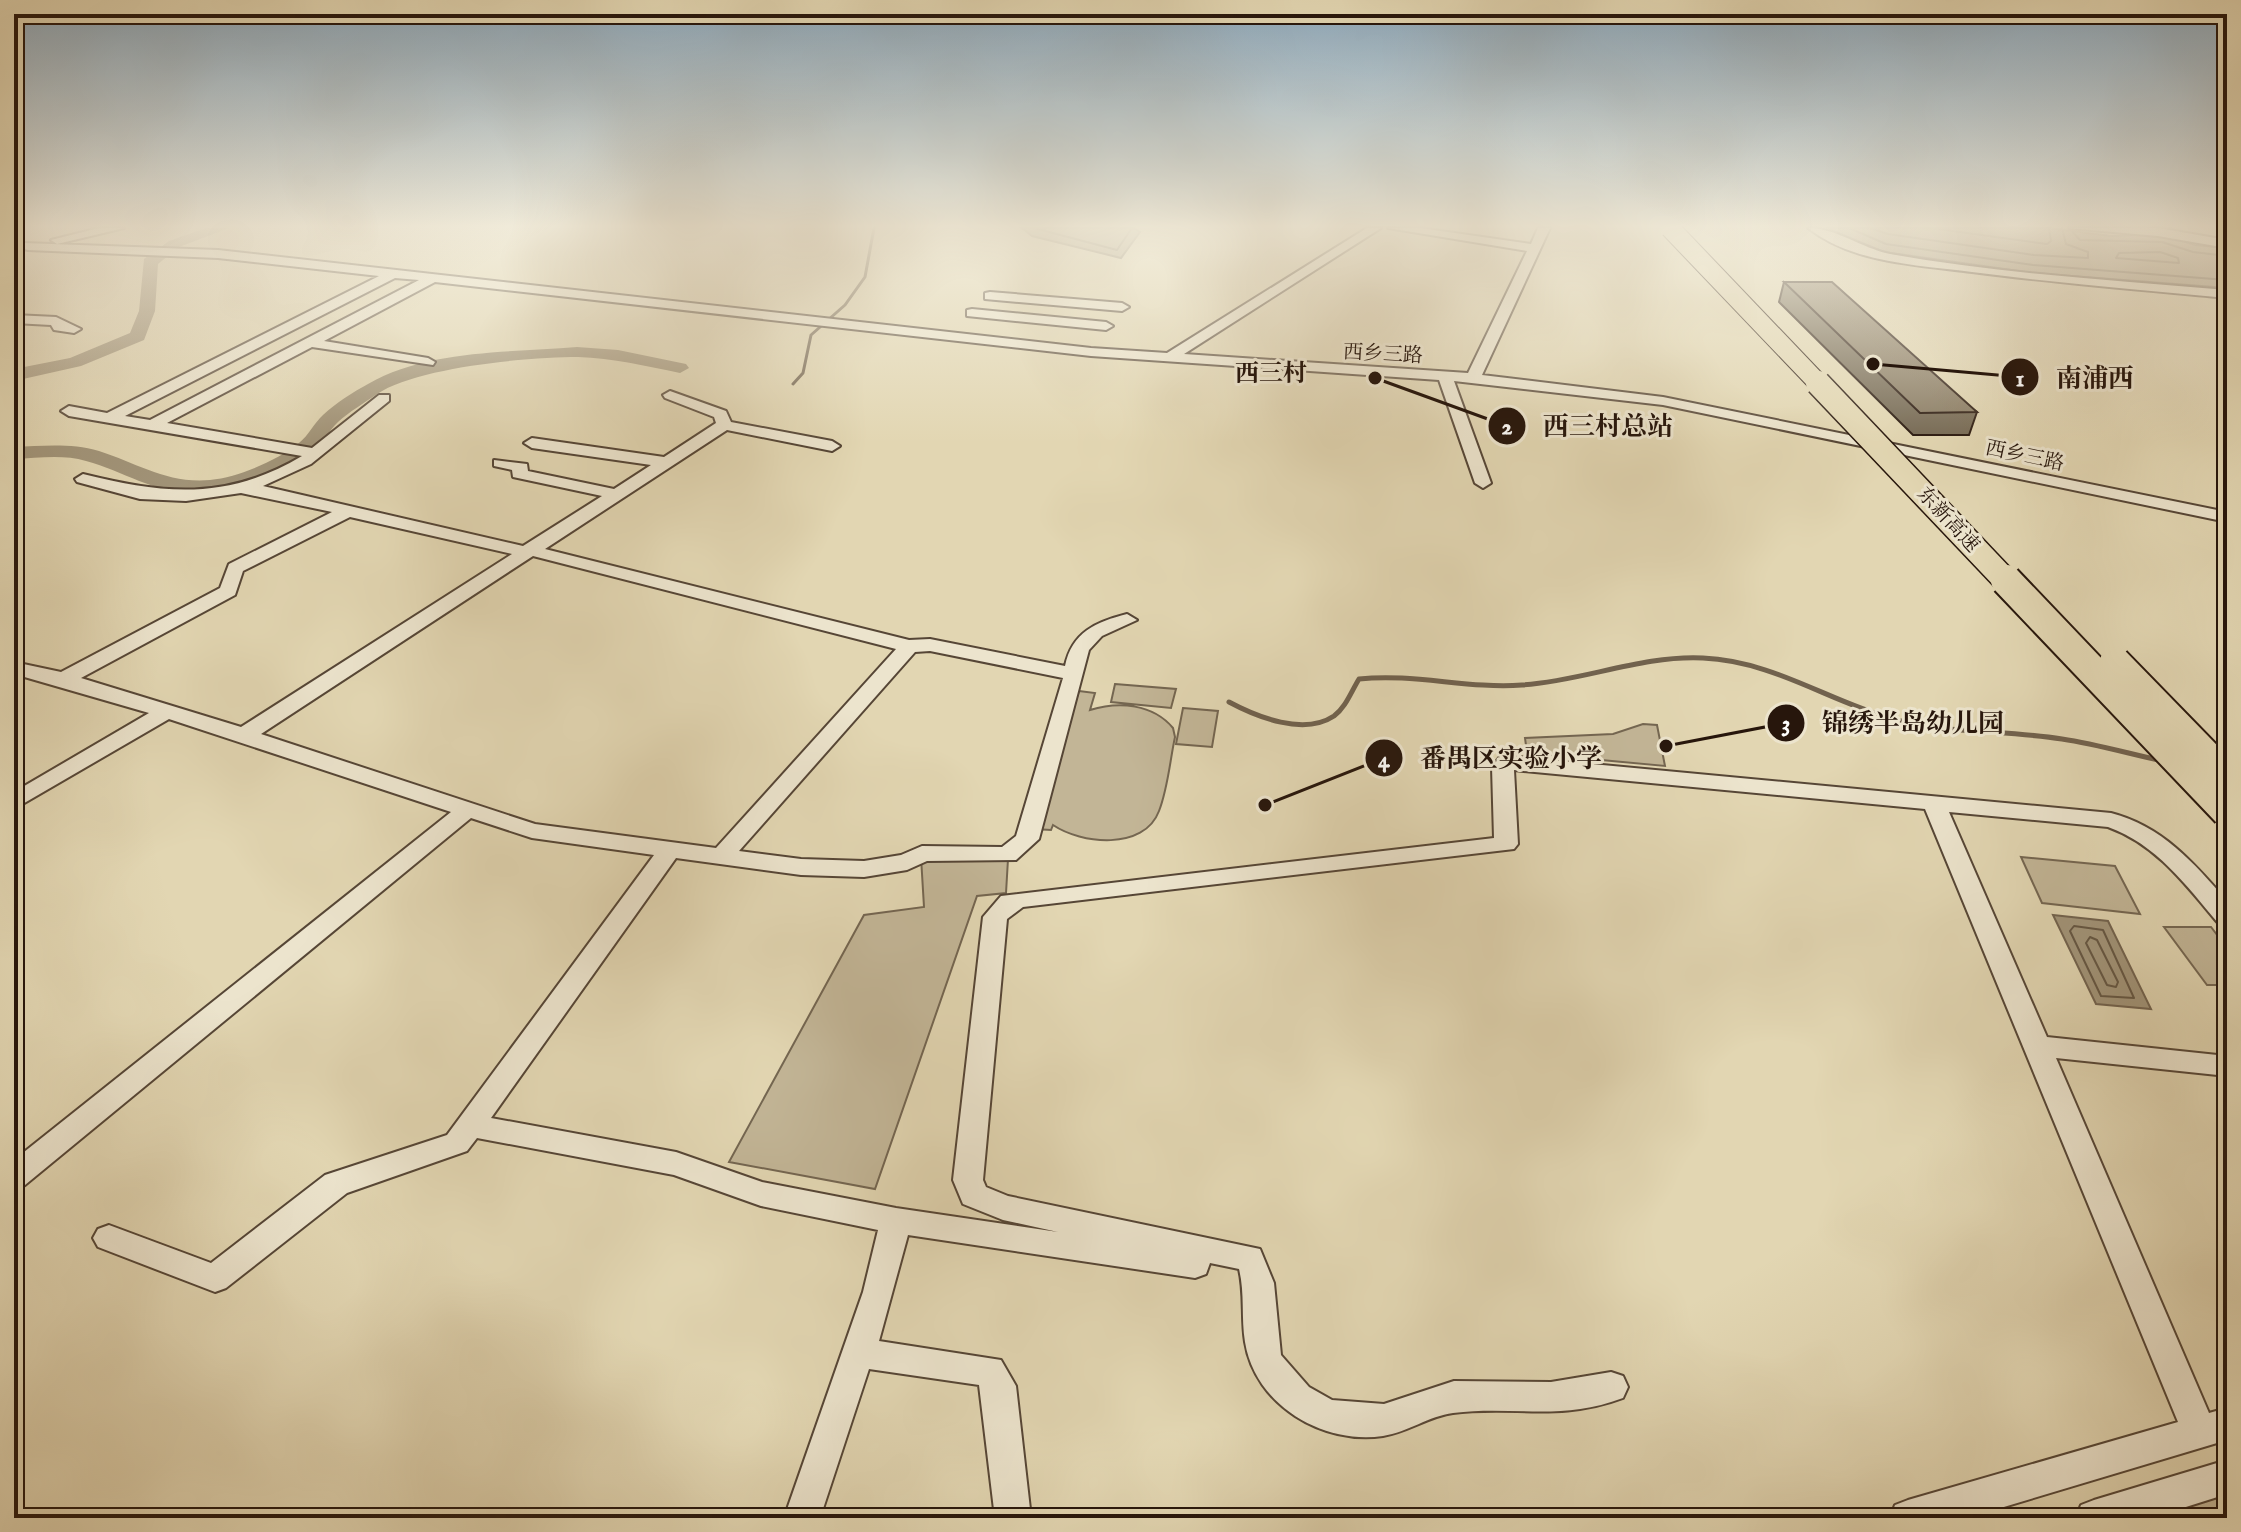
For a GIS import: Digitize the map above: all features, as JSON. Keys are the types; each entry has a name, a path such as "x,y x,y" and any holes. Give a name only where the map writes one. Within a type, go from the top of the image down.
{"highway":[{"name":"东新高速","path":"1738,299 2227,812"},
{"name":"东新高速","path":"1757,299 2227,777"}],"street":[{"path":"109,418 342,299"},
{"path":"152,425 392,299"},
{"name":"西乡三路","path":"614,299 727,313 816,319 1091,352 1473,378 1663,401 2227,517"},
{"path":"946,335 986,299"},
{"path":"1030,299 1122,307"},
{"path":"1091,352 1106,326 1128,299"},
{"path":"1167,359 1261,299"},
{"path":"1473,378 1510,299"},
{"path":"999,342 1036,300"},
{"path":"972,313 1106,326"},
{"path":"14,319 56,321 59,327 74,329"},
{"path":"268,337 428,362"},
{"path":"1445,376 1483,483"},
{"path":"670,395 721,414 724,425"},
{"path":"83,479 140,494 186,496 245,488 269,480 314,453 384,398"},
{"path":"69,411 314,453"},
{"path":"244,735 724,425 832,446"},
{"path":"532,443 665,462"},
{"path":"500,463 521,467 519,474 616,494"},
{"path":"245,488 527,551 909,646 930,645 1074,674"},
{"path":"64,679 228,591 235,568 348,511"},
{"path":"14,668 64,679 244,735 532,831 720,858 801,867 864,869 907,862 922,853 1008,855 1027,839 1074,674 1078,647 1089,633 1127,620"},
{"path":"720,858 909,646"},
{"path":"14,802 165,712"},
{"path":"1611,1387 1550,1398 1444,1398 1404,1415 1374,1422 1338,1420 1318,1413 1288,1392 1269,1367 1258,1318 1258,1274 1249,1258 1003,1208 974,1195 968,1180 995,917 1010,902 1023,899 1506,844 1503,767 1507,763 2127,824 2165,849 2218,896 2227,917"},
{"path":"1908,1518 2214,1428 2037,1046 1934,803"},
{"path":"14,1177 468,809"},
{"path":"109,1238 215,1278 336,1184 457,1143 668,852"},
{"path":"2037,1046 2227,1066"},
{"path":"468,1125 676,1164 761,1194 896,1221 1195,1265"},
{"path":"802,1518 879,1292 896,1221"},
{"path":"858,1353 989,1371 999,1386 1013,1518"},
{"path":"2094,1518 2227,1477"}],"shaded area":[{"path":"1115,684 1176,689 1171,708 1111,702"},
{"path":"1079,691 1095,693 1090,710 1124,705 1146,709 1173,728 1175,737 1159,811 1151,824 1140,833 1111,840 1079,836 1053,825 1051,830 1035,829"},
{"path":"1183,708 1218,711 1212,747 1176,744"},
{"path":"1643,724 1657,725 1665,766 1527,753 1525,738 1613,734"},
{"path":"921,857 1008,859 1006,893 977,896 875,1189 729,1162 864,915 924,907"},
{"path":"2021,857 2115,866 2140,914 2042,903"},
{"path":"2164,927 2211,927 2227,948 2227,985 2207,985"},
{"path":"2227,1477 2227,1518 2094,1518"}],"water":[{"path":"2053,915 2108,921 2151,1009 2096,1004"}],"building":[{"path":"1802,299 1852,299 1977,412 1920,413"}],"waterway":[{"path":"14,375 75,362 138,336 148,299"},
{"path":"793,384 803,373 811,335 849,299"},
{"path":"14,453 68,451 94,456 146,479 178,485 209,486 246,478 294,455 308,446 330,419 374,388 405,373 442,365 577,352 618,355 680,368"},
{"path":"1229,702 1281,722 1309,724 1334,716 1359,679 1400,678 1522,685 1658,660 1703,658 1753,666 1869,711 1914,724 2062,739 2163,761"}],"place":[{"name":"南浦西","path":"1873,364"},
{"name":"西三村总站","path":"1375,378"},
{"name":"锦绣半岛幼儿园","path":"1666,746"},
{"name":"番禺区实验小学","path":"1265,805"}],"district":[{"name":"西三村","path":"1271,373"}]}
